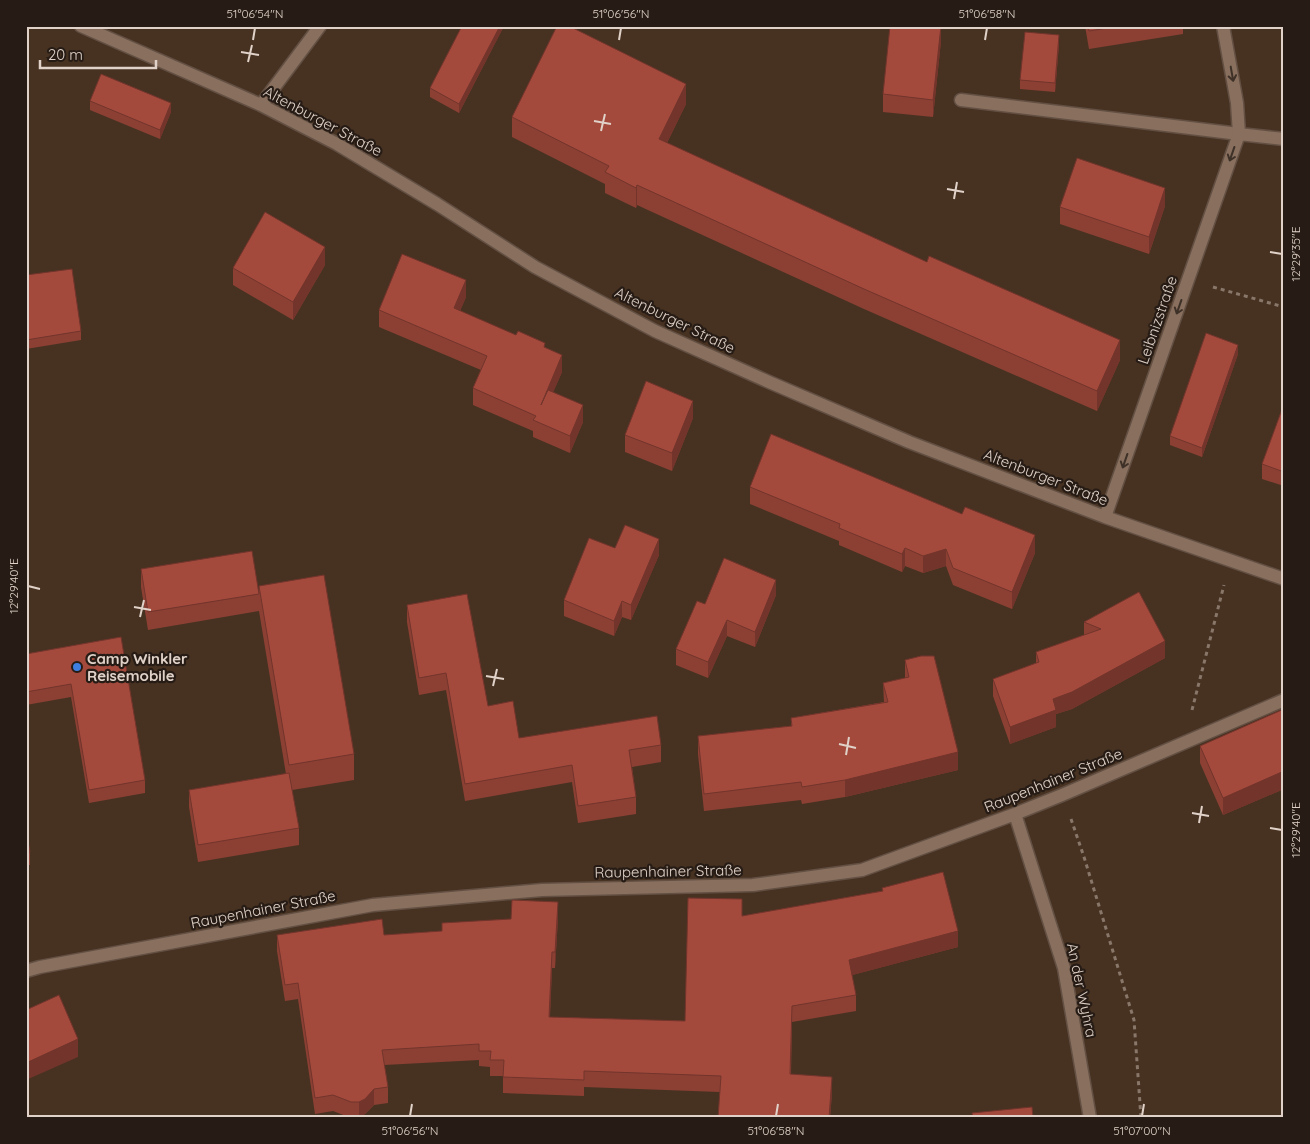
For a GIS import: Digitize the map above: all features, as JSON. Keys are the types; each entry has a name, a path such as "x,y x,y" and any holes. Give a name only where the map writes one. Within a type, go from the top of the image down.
{"street":[{"name":"Altenburger Straße","path":"81,26 261,104 337,144 437,204 536,267 655,331 909,442 1105,517 1284,579"},
{"path":"261,104 320,26"},
{"name":"Leibnizstraße","path":"1105,517 1239,134 1237,103 1223,26"},
{"path":"961,100 1284,139"},
{"name":"Raupenhainer Straße","path":"26,971 373,905 542,890 753,885 862,870 1015,814 1284,700"},
{"name":"An der Wyhra","path":"1015,814 1064,968 1090,1118"}],"path":[{"path":"1188,280 1284,307"},
{"path":"1184,743 1230,560"},
{"path":"1062,795 1084,857 1134,1020 1141,1118"}],"building":[{"path":"462,26 500,26 459,104 430,88"},
{"path":"557,26 569,26 686,84 659,139 927,262 929,256 1120,340 1097,391 864,289 637,185 636,188 605,172 609,166 512,117"},
{"path":"890,26 941,26 933,100 883,94"},
{"path":"1088,26 1120,26 1089,31"},
{"path":"1025,32 1059,35 1055,83 1020,80"},
{"path":"101,74 171,103 160,130 90,101"},
{"path":"1077,158 1165,188 1149,237 1060,207"},
{"path":"265,212 325,247 293,302 233,268"},
{"path":"402,254 466,280 454,308 516,335 518,331 545,343 544,347 562,355 541,405 548,390 583,405 570,436 533,420 536,416 473,388 487,356 379,310"},
{"path":"72,269 81,331 26,340 26,275"},
{"path":"1206,333 1238,345 1202,448 1170,436"},
{"path":"646,381 693,401 672,453 625,435"},
{"path":"1284,404 1284,472 1262,464"},
{"path":"771,434 962,514 965,507 1035,535 1012,592 953,568 946,549 923,556 905,548 902,554 839,528 840,524 750,487"},
{"path":"625,525 659,539 631,605 622,601 614,621 564,600 589,538 615,548"},
{"path":"252,551 259,594 148,612 141,569"},
{"path":"724,558 776,580 755,632 727,620 708,662 676,649 697,601 705,604"},
{"path":"324,575 354,754 289,765 259,586"},
{"path":"1139,592 1165,641 1072,692 1053,699 1056,710 1010,727 993,679 1039,662 1036,652 1101,629 1084,622"},
{"path":"467,594 488,706 513,701 519,738 657,716 661,745 629,750 636,797 578,806 572,765 465,784 446,673 419,678 407,605"},
{"path":"121,637 145,780 89,790 71,684 26,692 26,654"},
{"path":"921,656 934,656 958,752 845,780 802,787 801,782 704,794 698,736 792,726 791,718 888,702 883,683 909,677 905,660"},
{"path":"1284,709 1284,771 1223,798 1200,746"},
{"path":"289,773 299,828 198,845 189,790"},
{"path":"26,831 30,852 26,853"},
{"path":"943,872 958,931 849,960 856,995 792,1006 790,1074 832,1077 829,1118 718,1118 721,1076 584,1071 584,1080 503,1077 504,1060 490,1060 491,1051 479,1051 479,1044 382,1050 388,1087 374,1089 365,1099 359,1102 351,1102 333,1095 315,1098 298,983 285,985 277,935 382,919 384,935 442,931 442,923 511,919 512,900 558,902 555,952 552,952 549,1017 685,1021 688,898 742,899 742,916 883,891 882,888"},
{"path":"59,995 78,1039 26,1063 26,1010"},
{"path":"1032,1107 1033,1118 973,1118 972,1113"}],"place":[{"name":"Camp Winkler Reisemobile","path":"77,667"}]}
